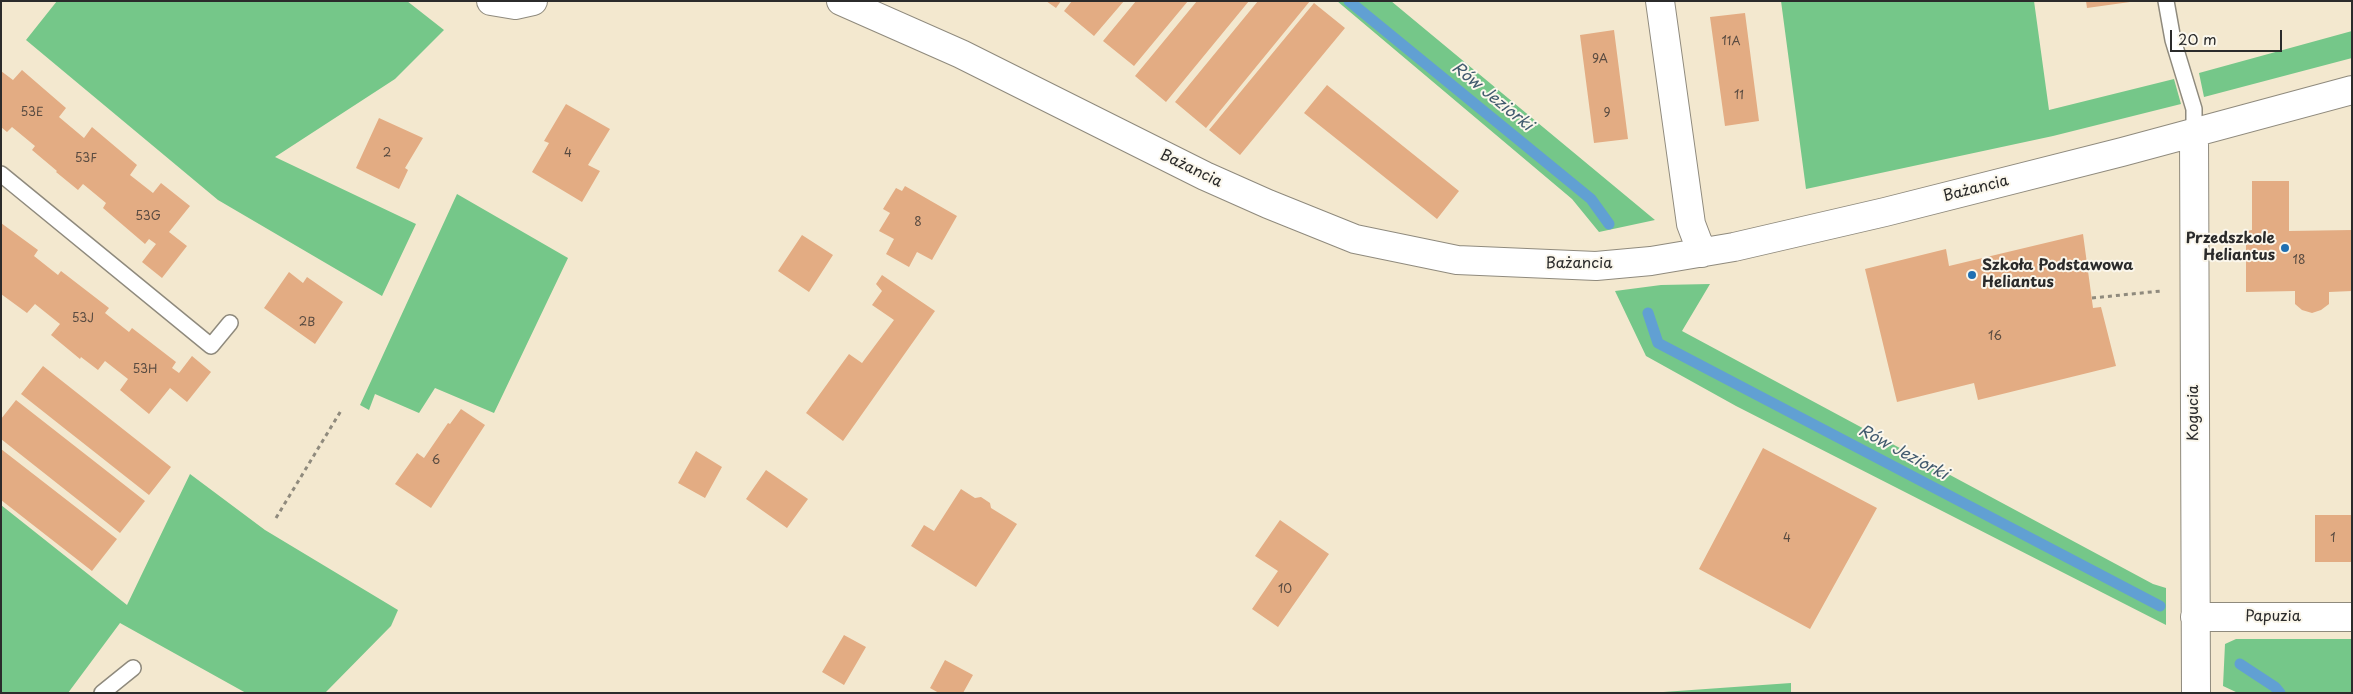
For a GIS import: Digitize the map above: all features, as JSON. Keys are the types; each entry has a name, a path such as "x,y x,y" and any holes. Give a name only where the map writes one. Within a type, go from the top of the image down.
{"street":[{"path":"491,1 515,5 534,1"},
{"name":"Bażancia","path":"841,1 960,54 1205,176 1355,239 1457,260 1596,266 1651,262 1702,253 1885,212 2194,133 2352,90"},
{"path":"1660,1 1691,224 1702,253"},
{"name":"Kogucia","path":"2194,133 2196,693"},
{"name":"Papuzia","path":"2195,617 2352,617"}],"lane":[{"path":"2166,1 2173,40 2194,109 2194,133"},
{"path":"1,174 212,346 230,323"},
{"path":"102,693 133,668"}],"path":[{"path":"2092,298 2164,290"},
{"path":"276,518 342,409"}],"green space":[{"path":"57,1 407,1 444,30 395,79 275,157 416,224 382,296 218,200 26,40"},
{"path":"1337,1 1391,1 1655,220 1599,232 1572,199"},
{"path":"1781,1 2034,1 2049,110 2174,79 2181,104 2053,136 1806,189"},
{"path":"2352,31 2352,58 2204,97 2199,73"},
{"path":"457,194 568,258 494,413 435,388 419,413 375,394 369,410 360,405"},
{"path":"1710,284 1682,331 2153,584 2166,588 2166,625 1736,406 1646,356 1615,291 1661,285"},
{"path":"190,474 265,530 398,610 391,626 325,693 246,693 120,623 68,693 1,693 1,505 127,605"},
{"path":"2236,639 2352,639 2352,693 2238,693 2223,686 2225,644"},
{"path":"1791,683 1791,693 1649,693"}],"building":[{"path":"1046,1 1061,1 1056,8"},
{"path":"1072,1 1124,1 1094,36 1064,11"},
{"path":"1136,1 1188,1 1134,66 1103,41"},
{"path":"1197,1 1249,1 1166,102 1135,76"},
{"path":"1258,1 1310,1 1206,128 1175,102"},
{"path":"2086,1 2130,1 2130,2 2087,8"},
{"path":"1314,3 1345,28 1240,155 1209,130"},
{"path":"1745,13 1759,121 1725,126 1710,17"},
{"path":"1614,30 1628,139 1594,143 1580,35"},
{"path":"22,70 66,108 59,117 84,138 92,127 137,165 130,175 153,193 161,183 190,206 169,232 187,246 162,278 142,262 156,244 149,239 145,244 103,208 106,203 83,184 78,190 32,150 35,146 12,127 7,132 1,127 1,71 13,80"},
{"path":"1327,85 1459,191 1437,219 1304,113"},
{"path":"566,104 610,129 588,165 600,171 582,202 532,172 549,143 544,141"},
{"path":"379,118 423,138 405,168 408,170 399,189 356,168"},
{"path":"2252,181 2289,181 2289,231 2352,230 2352,291 2329,292 2329,304 2321,310 2312,313 2302,310 2295,304 2295,291 2246,292 2246,231 2252,230"},
{"path":"905,186 957,216 932,260 917,252 909,267 886,254 894,239 879,231 890,213 883,209 896,188 902,191"},
{"path":"1,223 38,250 34,256 58,275 61,271 109,308 105,313 129,332 132,328 176,362 172,368 179,373 192,356 211,372 187,402 170,388 149,414 120,390 128,379 105,361 98,370 81,357 80,359 51,335 60,324 35,304 27,313 1,294"},
{"path":"2083,234 2093,308 2101,307 2116,366 1978,400 1974,383 1897,402 1865,269 1946,249 1949,266"},
{"path":"802,235 833,255 809,292 778,271"},
{"path":"289,272 303,283 307,277 343,302 315,344 264,308"},
{"path":"882,275 935,311 843,441 806,413 849,354 862,363 894,320 872,305 882,291 876,284"},
{"path":"43,366 171,467 149,495 21,394"},
{"path":"16,400 145,501 120,533 1,439 1,419"},
{"path":"461,409 485,425 431,508 395,484 417,453 424,458 448,423 450,424"},
{"path":"1763,448 1877,508 1810,629 1699,569"},
{"path":"1,449 117,539 92,571 1,500"},
{"path":"696,451 722,467 705,498 678,483"},
{"path":"766,470 808,499 787,528 746,499"},
{"path":"961,489 975,498 981,497 990,503 991,508 1017,524 976,587 911,546 924,525 934,531"},
{"path":"2315,515 2352,515 2352,562 2315,562"},
{"path":"1280,520 1329,554 1278,627 1252,609 1278,571 1255,556"},
{"path":"844,635 866,647 844,685 822,672"},
{"path":"945,660 973,675 963,693 939,693 930,688"}],"waterway":[{"name":"Rów Jeziorki","path":"1349,1 1591,199 1609,224"},
{"name":"Rów Jeziorki","path":"1648,313 1658,343 2160,606"},
{"name":"Rów Jeziorki","path":"2240,664 2275,687 2280,693"}],"place":[{"name":"Przedszkole Heliantus","path":"2285,248"},
{"name":"Szkoła Podstawowa Heliantus","path":"1972,275"}]}
